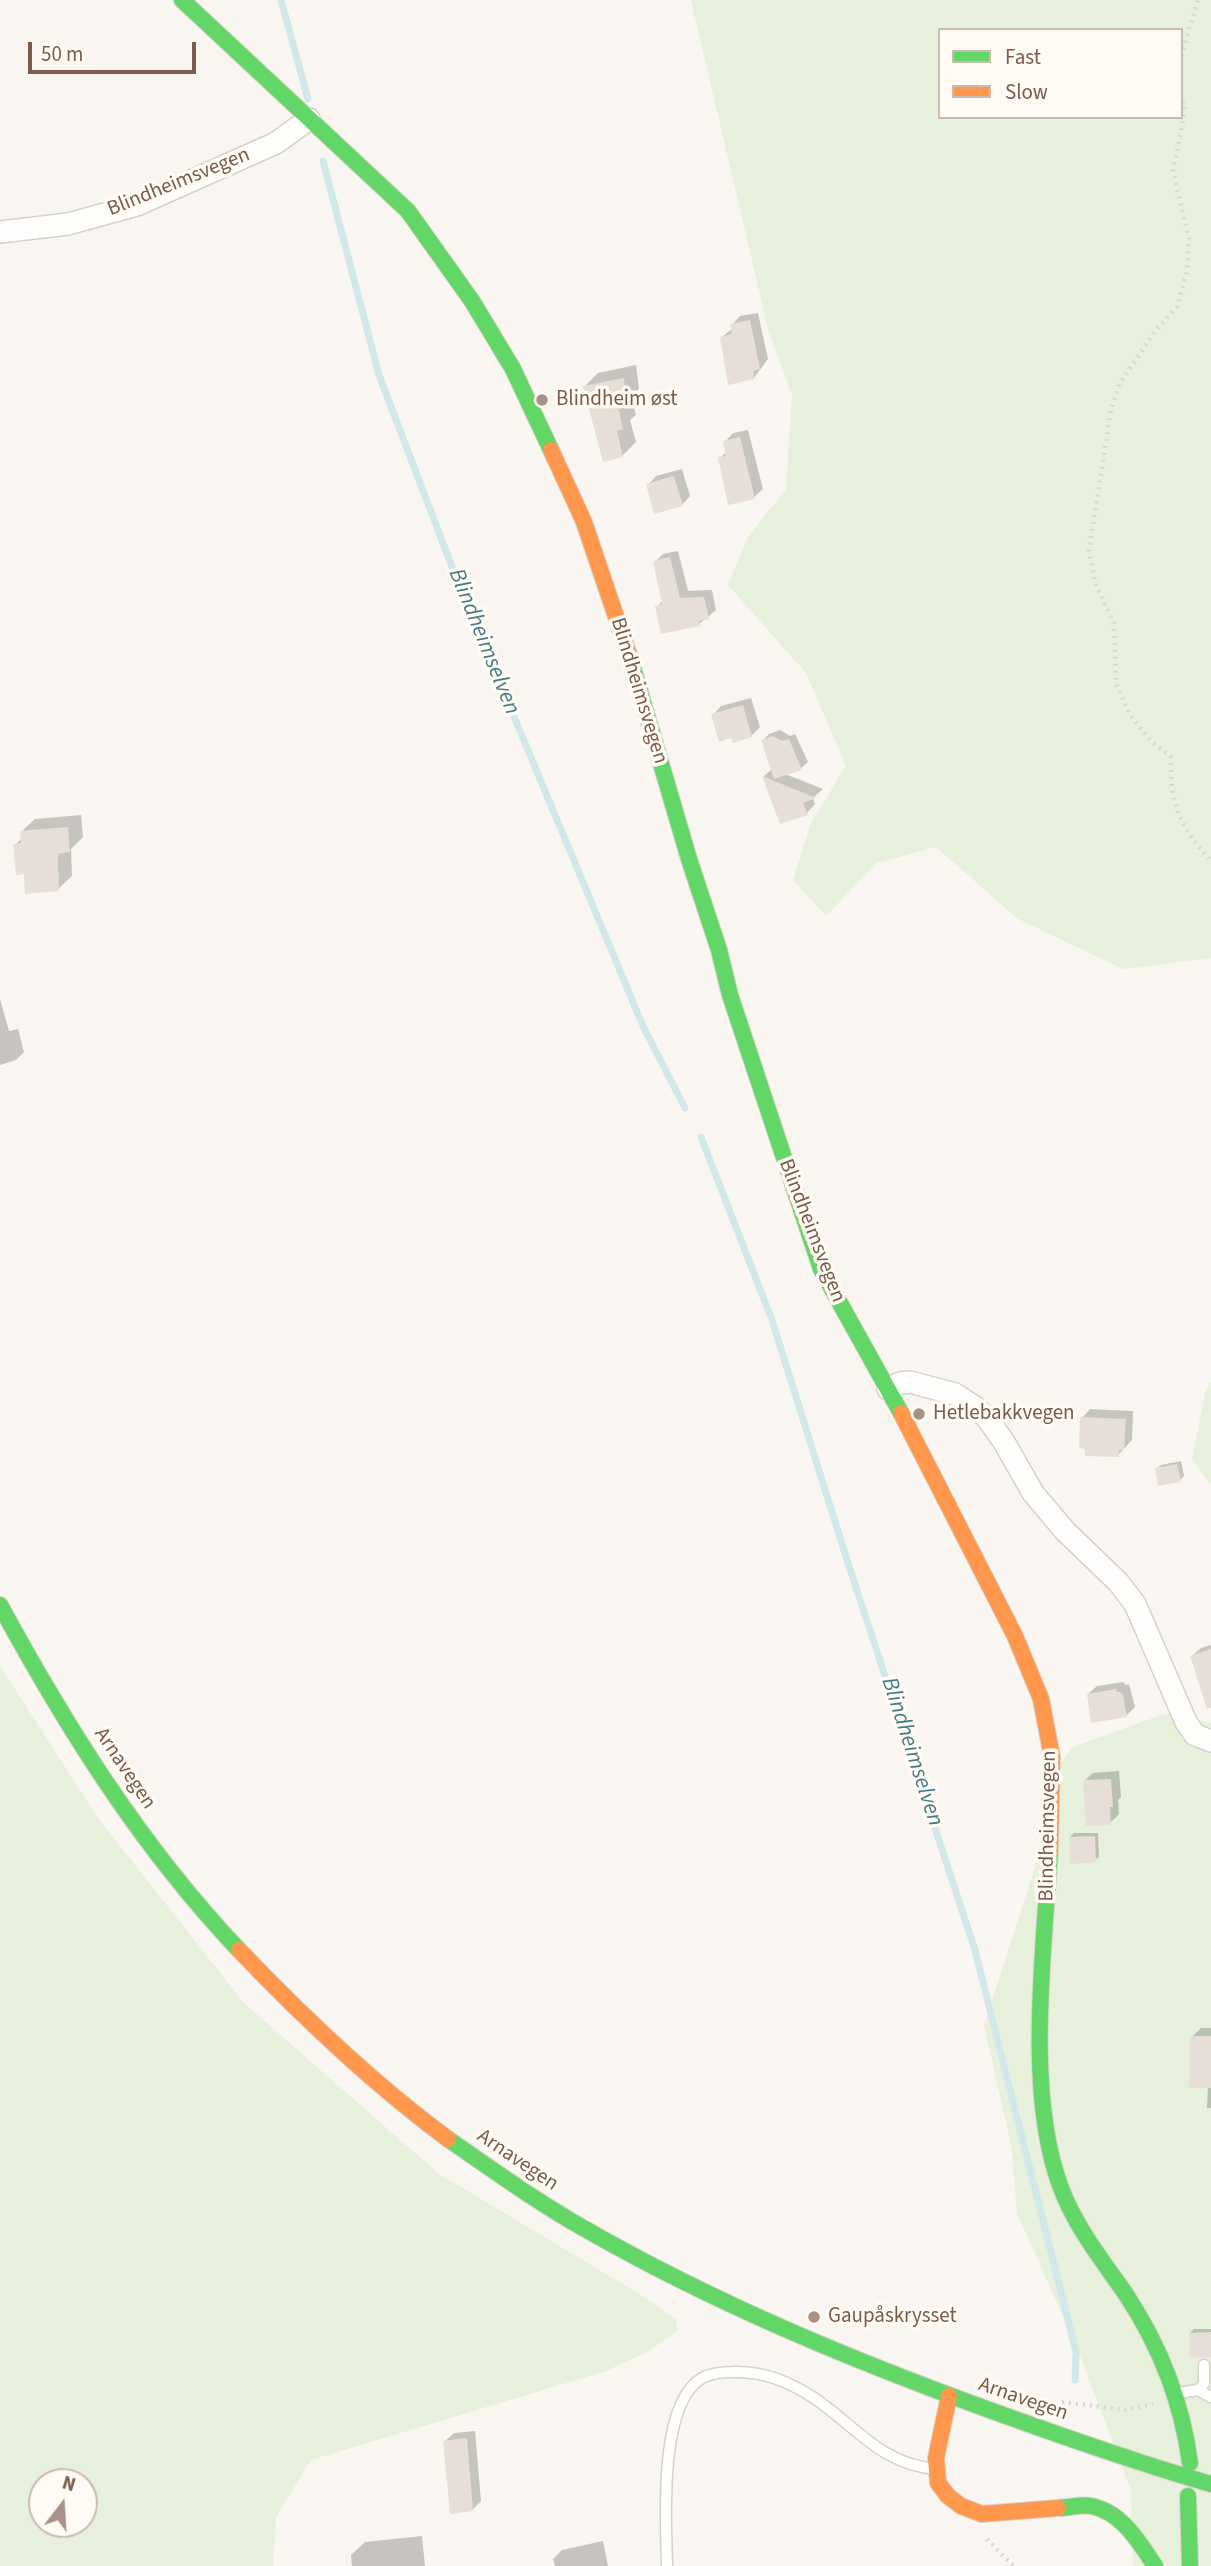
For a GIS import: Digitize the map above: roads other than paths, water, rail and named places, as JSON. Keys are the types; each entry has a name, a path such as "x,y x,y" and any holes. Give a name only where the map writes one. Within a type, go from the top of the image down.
{"main road":[{"name":"Blindheimsvegen","path":"182,0 408,211 472,301 513,369 584,522 632,663 689,859 719,950 730,995 807,1232 838,1304 888,1389 1006,1617 1040,1695 1051,1747 1052,1804 1041,2052 1045,2125 1055,2170 1082,2232 1137,2312 1167,2367 1188,2444 1190,2463"},
{"name":"Arnavegen","path":"0,1605 103,1778 183,1887 281,1993 370,2077 468,2155 589,2231 691,2286 825,2348 949,2396 1211,2484"},
{"path":"949,2396 936,2458 938,2483 948,2496 961,2506 982,2514 1090,2505 1117,2517 1132,2530 1155,2566"},
{"path":"1188,2496 1190,2566"}],"street":[{"name":"Blindheimsvegen","path":"0,232 68,224 137,205 276,143 309,119"},
{"path":"888,1389 909,1382 955,1394 975,1406 987,1419 1004,1442 1033,1493 1065,1531 1103,1565 1135,1604 1186,1722 1195,1735 1211,1741"}],"lane":[{"path":"1175,2394 1198,2390 1204,2384 1204,2365"},
{"path":"667,2566 665,2499 672,2435 678,2410 688,2392 702,2378 724,2372 748,2372 773,2377 814,2398 878,2450 917,2468 936,2469"},
{"path":"1198,2390 1211,2397"}],"waterway":[{"name":"Blindheimselven","path":"281,0 308,99"},
{"name":"Blindheimselven","path":"323,161 379,375 457,580 643,1026 685,1108"},
{"name":"Blindheimselven","path":"701,1137 772,1320 847,1560 975,1950 1076,2352 1075,2380"}],"place":[{"name":"Blindheim øst","path":"542,400"},
{"name":"Hetlebakkvegen","path":"919,1414"},
{"name":"Gaupåskrysset","path":"814,2317"}]}
